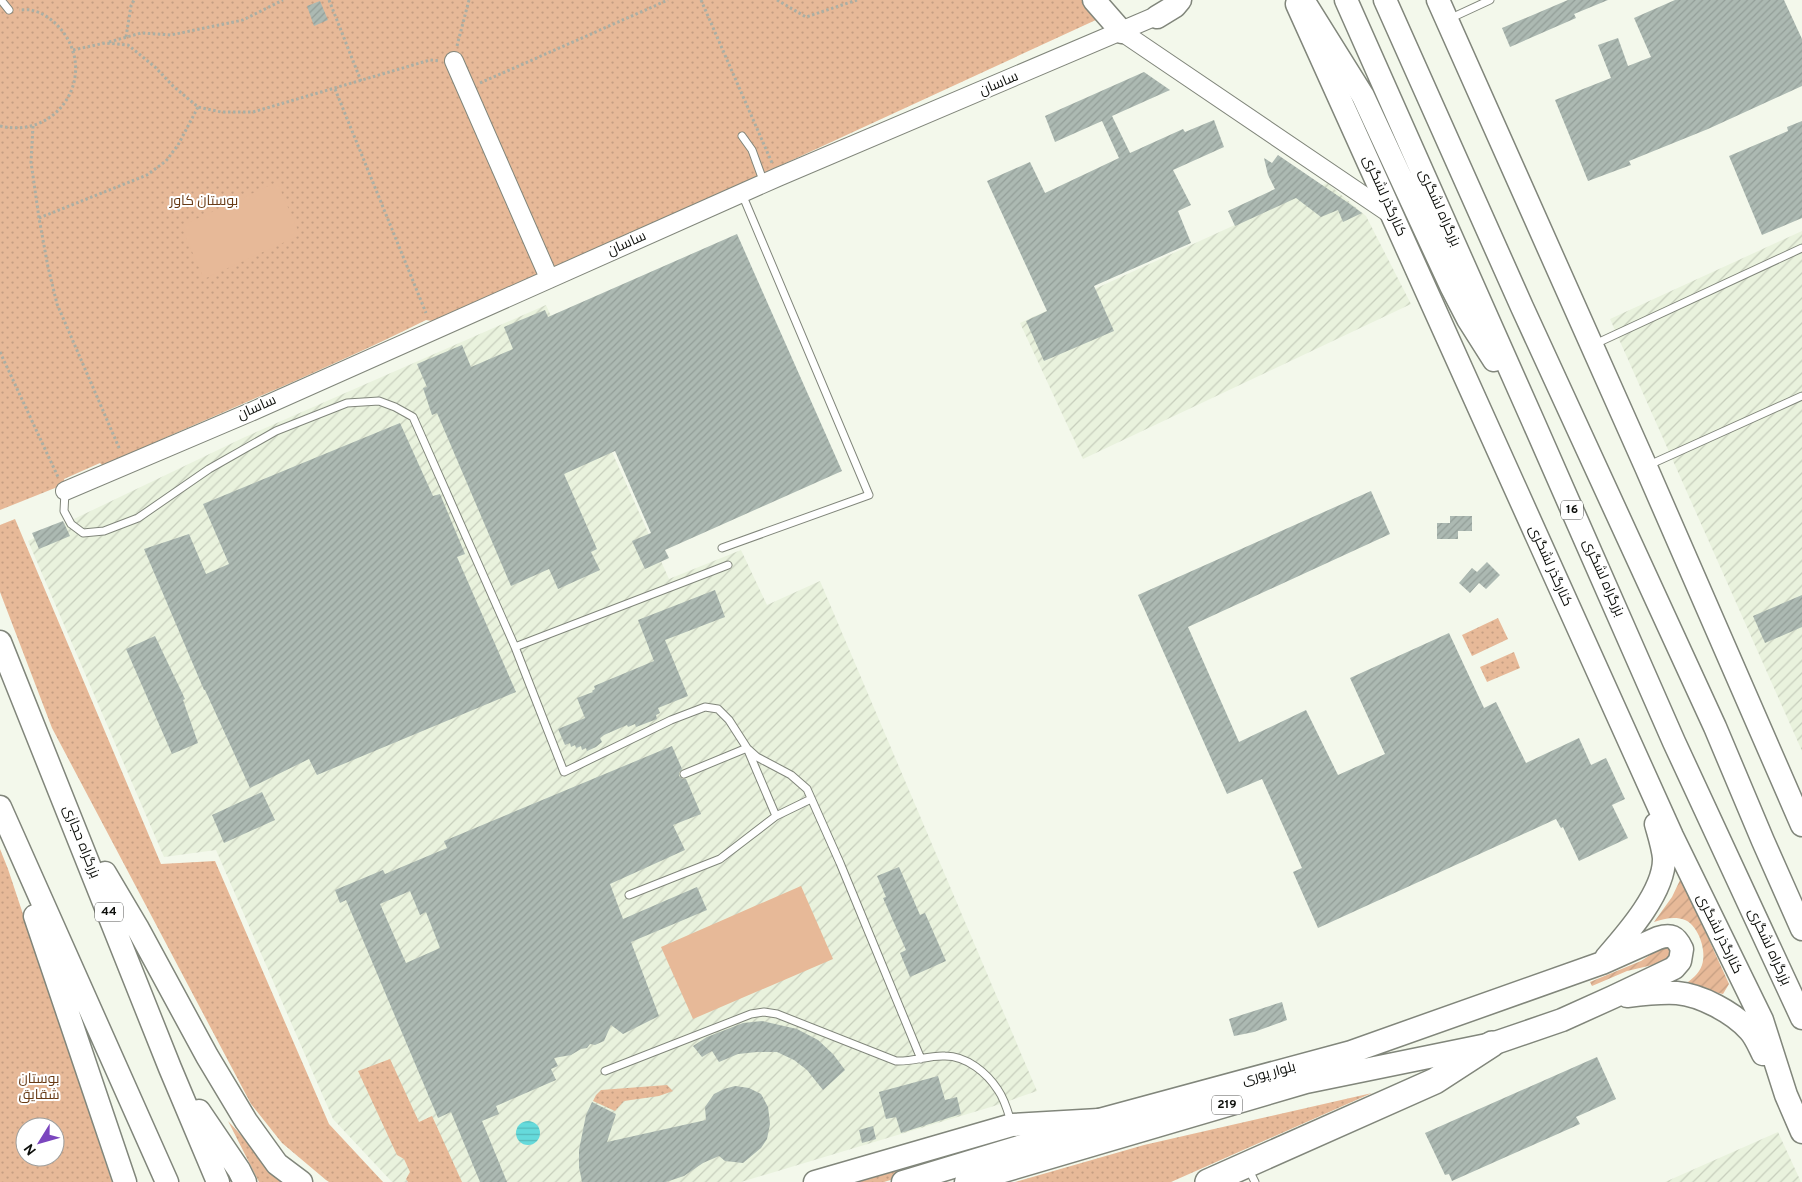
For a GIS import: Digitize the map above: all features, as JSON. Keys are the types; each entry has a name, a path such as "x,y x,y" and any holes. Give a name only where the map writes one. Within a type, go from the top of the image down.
{"highway":[{"path":"1208,1182 1251,1174 1434,1081 1492,1044"}],"main road":[{"path":"1094,0 1122,32"},
{"path":"1157,17 1175,6 1180,0"},
{"name":"کنارگذر لشگری","path":"1295,0 1672,836 1762,1020 1786,1095 1802,1132"},
{"path":"1303,0 1363,96 1434,251 1468,319 1534,421"},
{"name":"بزرگراه لشگری","path":"1346,0 1534,421 1674,742 1802,1018"},
{"path":"1386,0 1522,307 1715,727 1802,929"},
{"path":"1442,10 1646,466 1802,825"},
{"name":"بزرگراه حجازی","path":"0,642 170,1068 218,1182"},
{"path":"1602,963 1633,926 1659,885 1664,859 1645,776"},
{"path":"68,809 137,928 207,1056 246,1121 277,1164 301,1182"},
{"path":"4,816 45,946 125,1182"},
{"path":"4,816 167,1182"},
{"name":"بلوار پوری","path":"903,1182 1019,1147 1099,1120 1351,1052 1602,963 1667,935 1675,938 1682,949 1680,961 1674,968 1562,1020 1492,1044 1306,1082 966,1182"},
{"path":"1613,997 1679,993 1731,1013 1750,1031 1786,1095"},
{"path":"170,1068 239,1170 244,1182"},
{"path":"815,1182 1012,1125 1099,1120"}],"street":[{"name":"ساسان","path":"65,491 252,411 771,180 1157,17 1190,0"},
{"path":"1122,32 1392,215"},
{"path":"454,61 549,278"}],"lane":[{"path":"1,0 8,10"},
{"path":"1442,10 1490,0"},
{"path":"742,136 771,180"},
{"path":"722,548 869,495 742,193"},
{"path":"1592,346 1802,248"},
{"path":"1646,466 1802,396"},
{"path":"65,491 64,511 71,524 83,532 104,531 138,518 209,469 276,430 347,403 379,401 395,407 413,417 515,647 564,772 671,720 705,707 718,709 728,720 746,748 776,816"},
{"path":"515,647 728,565"},
{"path":"684,774 746,748"},
{"path":"746,748 757,757 791,775 807,789 840,863 921,1059"},
{"path":"629,896 720,859 776,816 812,798"},
{"path":"604,1071 751,1014 764,1012 777,1014 896,1061 946,1056 965,1060 985,1074 999,1091 1012,1125"}],"path":[{"path":"126,37 131,6 134,0"},
{"path":"73,50 141,33 171,35 243,20 284,0"},
{"path":"329,0 361,81"},
{"path":"105,43 128,45 155,68 172,86 198,107 221,112 253,112 430,60 454,61 469,0"},
{"path":"466,89 668,0"},
{"path":"701,0 771,180"},
{"path":"777,0 806,17 858,0"},
{"path":"0,126 13,129 33,126 51,118 64,104 73,88 76,69 73,50 64,33 51,19 34,10 8,10"},
{"path":"335,88 426,313"},
{"path":"38,218 147,175 166,161 178,145 198,107"},
{"path":"33,126 31,162 38,218 57,304 126,465"},
{"path":"0,352 65,491"}],"shaded area":[{"path":"1327,183 1366,216 1411,304 1083,459 1020,323"},
{"path":"1802,231 1802,751 1610,319"},
{"path":"546,305 669,579 741,550 767,605 820,581 1037,1091 994,1106 741,1182 392,1182 333,1119 216,850 164,857 28,541 245,437"},
{"path":"1778,1132 1801,1182 1665,1182"}],"green space":[{"name":"بوستان کاور","path":"0,0 1085,0 1098,19 586,255 432,321 426,320 346,358 103,466 100,463 64,479 65,484 0,510"},
{"path":"277,182 300,235 204,279 181,226"},
{"path":"15,519 161,864 215,861 329,1124 383,1182 329,1182 282,1143 251,1104 52,728 0,592 0,525"},
{"path":"1498,618 1508,639 1472,656 1462,635"},
{"path":"1514,652 1520,668 1487,682 1480,667"},
{"name":"بوستان شقایق","path":"0,849 8,869 112,1182 0,1182"},
{"path":"1681,878 1729,984 1723,994 1684,985 1697,974 1703,960 1701,940 1690,923 1677,918 1654,922 1672,897"},
{"path":"801,886 833,959 693,1019 661,947"},
{"path":"1667,944 1676,954 1661,963 1627,971 1592,986 1590,982 1641,961"},
{"path":"390,1059 419,1122 432,1116 462,1182 408,1182 406,1179 410,1172 404,1159 397,1155 358,1071"},
{"path":"667,1085 673,1091 659,1096 624,1101 615,1111 593,1101 601,1090"},
{"path":"1372,1093 1171,1182 1015,1182 1144,1145"},
{"path":"228,1121 279,1176 288,1182 259,1182"},
{"path":"962,1149 982,1151 884,1182 848,1182"}],"water":[{"path":"528,1121 537,1124 540,1133 537,1142 528,1145 519,1142 516,1133 519,1124"}],"building":[{"path":"1568,0 1608,0 1574,14 1576,18 1510,47 1502,28"},
{"path":"1675,0 1784,0 1802,39 1802,86 1708,129 1629,161 1631,165 1588,181 1555,100 1611,78 1598,45 1618,38 1628,66 1651,57 1634,18"},
{"path":"320,1 328,20 314,26 307,6"},
{"path":"1144,72 1170,90 1112,116 1130,153 1183,129 1185,132 1214,120 1224,147 1173,170 1191,205 1178,211 1191,243 1094,286 1114,331 1044,361 1026,321 1047,311 987,181 1030,162 1045,193 1119,158 1102,121 1055,142 1045,116"},
{"path":"1802,121 1802,218 1762,235 1729,156 1788,131 1787,127"},
{"path":"1278,155 1362,213 1343,222 1338,210 1321,217 1296,198 1235,226 1228,211 1275,189 1268,175 1264,158 1272,163"},
{"path":"737,234 842,471 665,550 669,558 645,569 632,541 651,533 615,451 564,474 597,549 591,552 600,570 558,589 549,569 511,586 437,413 432,415 423,388 427,387 417,364 462,345 471,367 513,349 504,327 545,310 548,317"},
{"path":"400,423 433,496 440,494 465,554 457,557 516,692 317,775 309,759 250,788 204,690 144,549 189,534 206,574 229,564 203,504"},
{"path":"1371,491 1390,534 1188,627 1239,742 1306,710 1338,775 1385,754 1350,678 1449,633 1484,708 1496,702 1526,763 1579,738 1591,765 1606,758 1625,799 1612,805 1628,838 1579,861 1563,827 1561,828 1556,819 1318,928 1293,872 1302,868 1262,779 1227,794 1138,595"},
{"path":"1450,516 1472,516 1472,531 1458,531 1458,539 1437,539 1437,523 1450,523"},
{"path":"63,521 70,536 39,549 32,533"},
{"path":"1487,562 1500,575 1486,589 1479,583 1470,593 1459,583 1472,568 1477,572"},
{"path":"715,590 725,617 665,640 688,696 658,708 660,713 656,715 657,719 636,727 635,724 628,727 627,725 604,735 600,738 602,742 587,751 586,748 582,750 581,746 576,748 575,745 571,747 570,743 565,745 558,729 585,718 577,698 593,692 594,686 654,661 638,620"},
{"path":"1802,595 1802,627 1765,643 1753,616"},
{"path":"155,636 185,699 183,700 198,743 172,754 126,649"},
{"path":"672,746 682,769 679,776 686,779 701,814 673,825 685,850 610,884 623,919 697,887 707,910 631,942 659,1016 623,1034 611,1025 604,1041 595,1045 590,1044 587,1048 571,1055 554,1058 558,1066 551,1069 556,1080 496,1106 499,1114 482,1121 507,1182 480,1182 451,1112 438,1118 346,900 340,903 335,890 383,870 385,874 447,848 444,841","holes":["410,891 420,915 426,912 440,948 406,963 380,904"]},
{"path":"262,792 275,820 224,843 212,815"},
{"path":"899,867 920,915 925,913 946,961 910,977 900,953 906,950 883,898 886,897 877,876"},
{"path":"1282,1002 1287,1020 1254,1032 1234,1036 1229,1019"},
{"path":"762,1021 797,1029 818,1040 833,1054 845,1070 823,1090 807,1070 794,1060 777,1052 738,1054 719,1062 712,1051 702,1057 693,1046 707,1037 743,1023"},
{"path":"1597,1057 1616,1099 1576,1117 1580,1124 1452,1181 1449,1174 1445,1175 1425,1133"},
{"path":"938,1076 945,1100 957,1097 961,1114 901,1133 896,1117 886,1119 879,1092"},
{"path":"735,1086 749,1088 761,1094 768,1107 770,1124 767,1139 761,1148 743,1163 725,1161 719,1156 703,1163 684,1176 666,1182 582,1182 579,1167 579,1150 586,1115 592,1102 616,1114 607,1142 706,1120 705,1107 714,1094"},
{"path":"873,1126 876,1139 862,1143 859,1130"}]}
